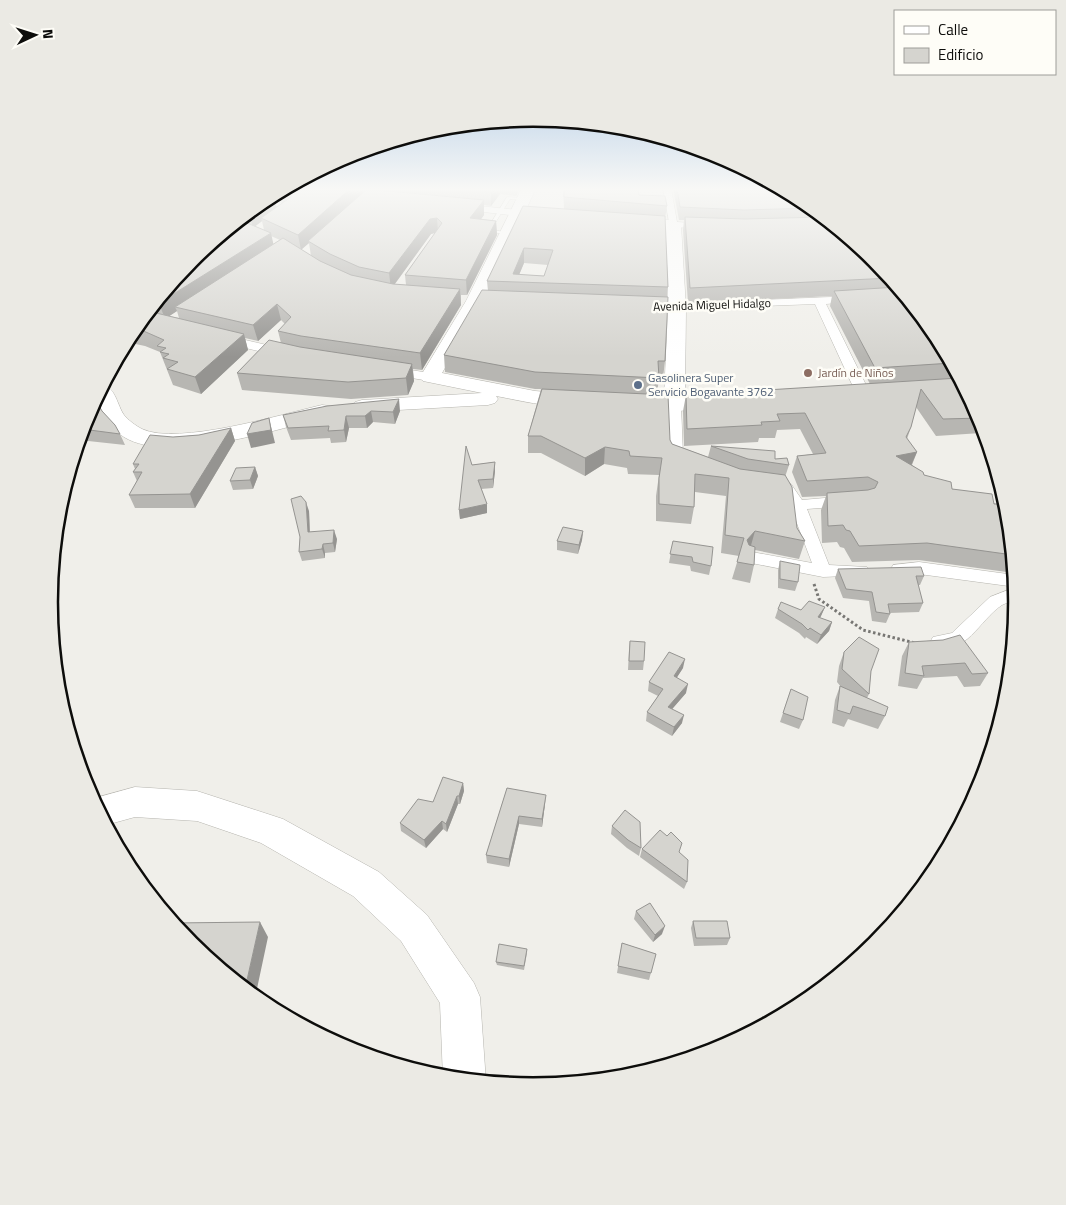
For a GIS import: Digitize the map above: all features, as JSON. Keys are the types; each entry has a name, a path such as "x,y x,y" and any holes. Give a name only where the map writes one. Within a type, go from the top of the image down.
{"main road":[{"path":"503,244 475,301 430,377 535,397"},
{"path":"674,244 677,308 674,404"},
{"path":"106,395 115,419 136,435 160,440 219,436 325,410 378,404 535,397 674,404 743,399"},
{"path":"106,810 135,802 197,806 271,830 366,884 414,928 460,997 466,1073"}],"street":[{"name":"Avenida Miguel Hidalgo","path":"648,307 677,308 867,299"},
{"path":"819,301 862,391"},
{"path":"212,336 295,356"},
{"path":"382,370 430,377"},
{"path":"674,404 676,457 701,466"},
{"path":"760,483 786,486 798,505 816,569"},
{"path":"798,505 862,500"},
{"path":"752,558 816,569 919,568 1007,580"},
{"path":"923,645 957,639 996,601 1008,596"}],"path":[{"path":"816,569 819,599 863,630 923,645"}],"building":[{"path":"220,244 253,244 170,296"},
{"path":"273,244 293,244 320,261 351,275 393,284 460,289 420,353 278,331 291,317 277,304 253,325 175,307"},
{"path":"313,244 411,244 389,273 359,267"},
{"path":"427,244 484,244 466,280 405,275"},
{"path":"505,244 666,244 668,287 487,281","holes":["524,248 553,250 544,276 513,274"]},
{"path":"687,244 846,244 880,278 690,288"},
{"path":"889,288 910,313 944,364 875,368 834,291"},
{"path":"482,290 668,297 665,361 658,361 659,378 535,372 444,355"},
{"path":"156,313 244,334 195,377 167,369 178,362 163,358 169,354 160,352 166,348 157,346 164,340 143,331"},
{"path":"269,340 300,347 412,364 406,378 348,382 237,373"},
{"path":"952,378 971,418 943,419 921,389 911,427 906,437 917,452 896,456 923,472 924,475 951,482 952,489 992,494 994,504 998,504 999,510 1005,554 927,543 859,546 850,531 846,530 843,525 828,526 827,493 868,490 875,488 878,482 868,477 807,481 797,456 826,453 805,413 777,414 780,421 761,422 762,425 687,429 686,395"},
{"path":"542,389 668,395 670,440 672,444 740,469 785,475 792,487 797,528 805,541 755,531 747,540 749,545 755,547 754,565 737,562 744,538 725,535 729,478 695,474 694,507 659,504 659,478 662,458 630,456 629,451 605,447 585,458 541,436 528,436"},
{"path":"399,399 393,412 371,411 365,416 346,416 344,430 328,431 329,426 288,428 283,415 327,406"},
{"path":"100,408 115,425 120,434 91,430"},
{"path":"269,418 271,430 247,434 252,423"},
{"path":"231,428 190,494 129,495 142,472 133,472 139,464 133,464 150,435 173,437 199,435"},
{"path":"466,446 472,465 495,462 493,479 478,480 487,504 459,510"},
{"path":"711,446 775,451 775,459 787,458 789,465 748,459"},
{"path":"255,467 250,480 230,481 236,468"},
{"path":"301,496 306,502 308,532 334,530 333,543 323,544 322,549 299,552 300,537 291,499"},
{"path":"563,527 583,531 579,545 557,541"},
{"path":"673,541 713,547 711,566 693,562 692,557 670,554"},
{"path":"780,561 800,565 798,582 780,579"},
{"path":"921,567 924,576 916,576 923,603 888,604 890,614 876,612 872,592 846,589 838,569"},
{"path":"809,601 825,607 818,617 832,622 821,635 810,628 808,630 778,609 781,602 801,610"},
{"path":"960,635 988,673 972,674 965,663 922,666 924,676 905,673 909,642 943,640"},
{"path":"859,637 879,649 871,671 869,694 842,669 844,652"},
{"path":"630,641 645,642 644,661 629,661"},
{"path":"669,652 685,659 674,676 688,684 668,707 684,715 674,727 647,712 663,689 649,682"},
{"path":"840,686 888,707 885,716 853,706 850,714 837,710"},
{"path":"791,689 808,697 803,720 783,713"},
{"path":"443,777 463,783 446,824 442,821 424,840 400,823 418,799 433,802"},
{"path":"507,788 546,795 542,819 519,816 509,859 486,855"},
{"path":"625,810 640,822 641,848 612,826"},
{"path":"660,830 667,836 671,832 682,843 679,852 688,860 687,882 642,849"},
{"path":"650,903 665,926 655,935 636,911"},
{"path":"693,921 727,921 730,938 696,938"},
{"path":"260,922 247,982 219,960 182,923"},
{"path":"622,943 656,954 651,973 618,966"},
{"path":"499,944 527,949 524,966 496,962"}],"place":[{"name":"Jardín de Niños","path":"808,373"},
{"name":"Gasolinera Super Servicio Bogavante 3762","path":"638,385"}]}
